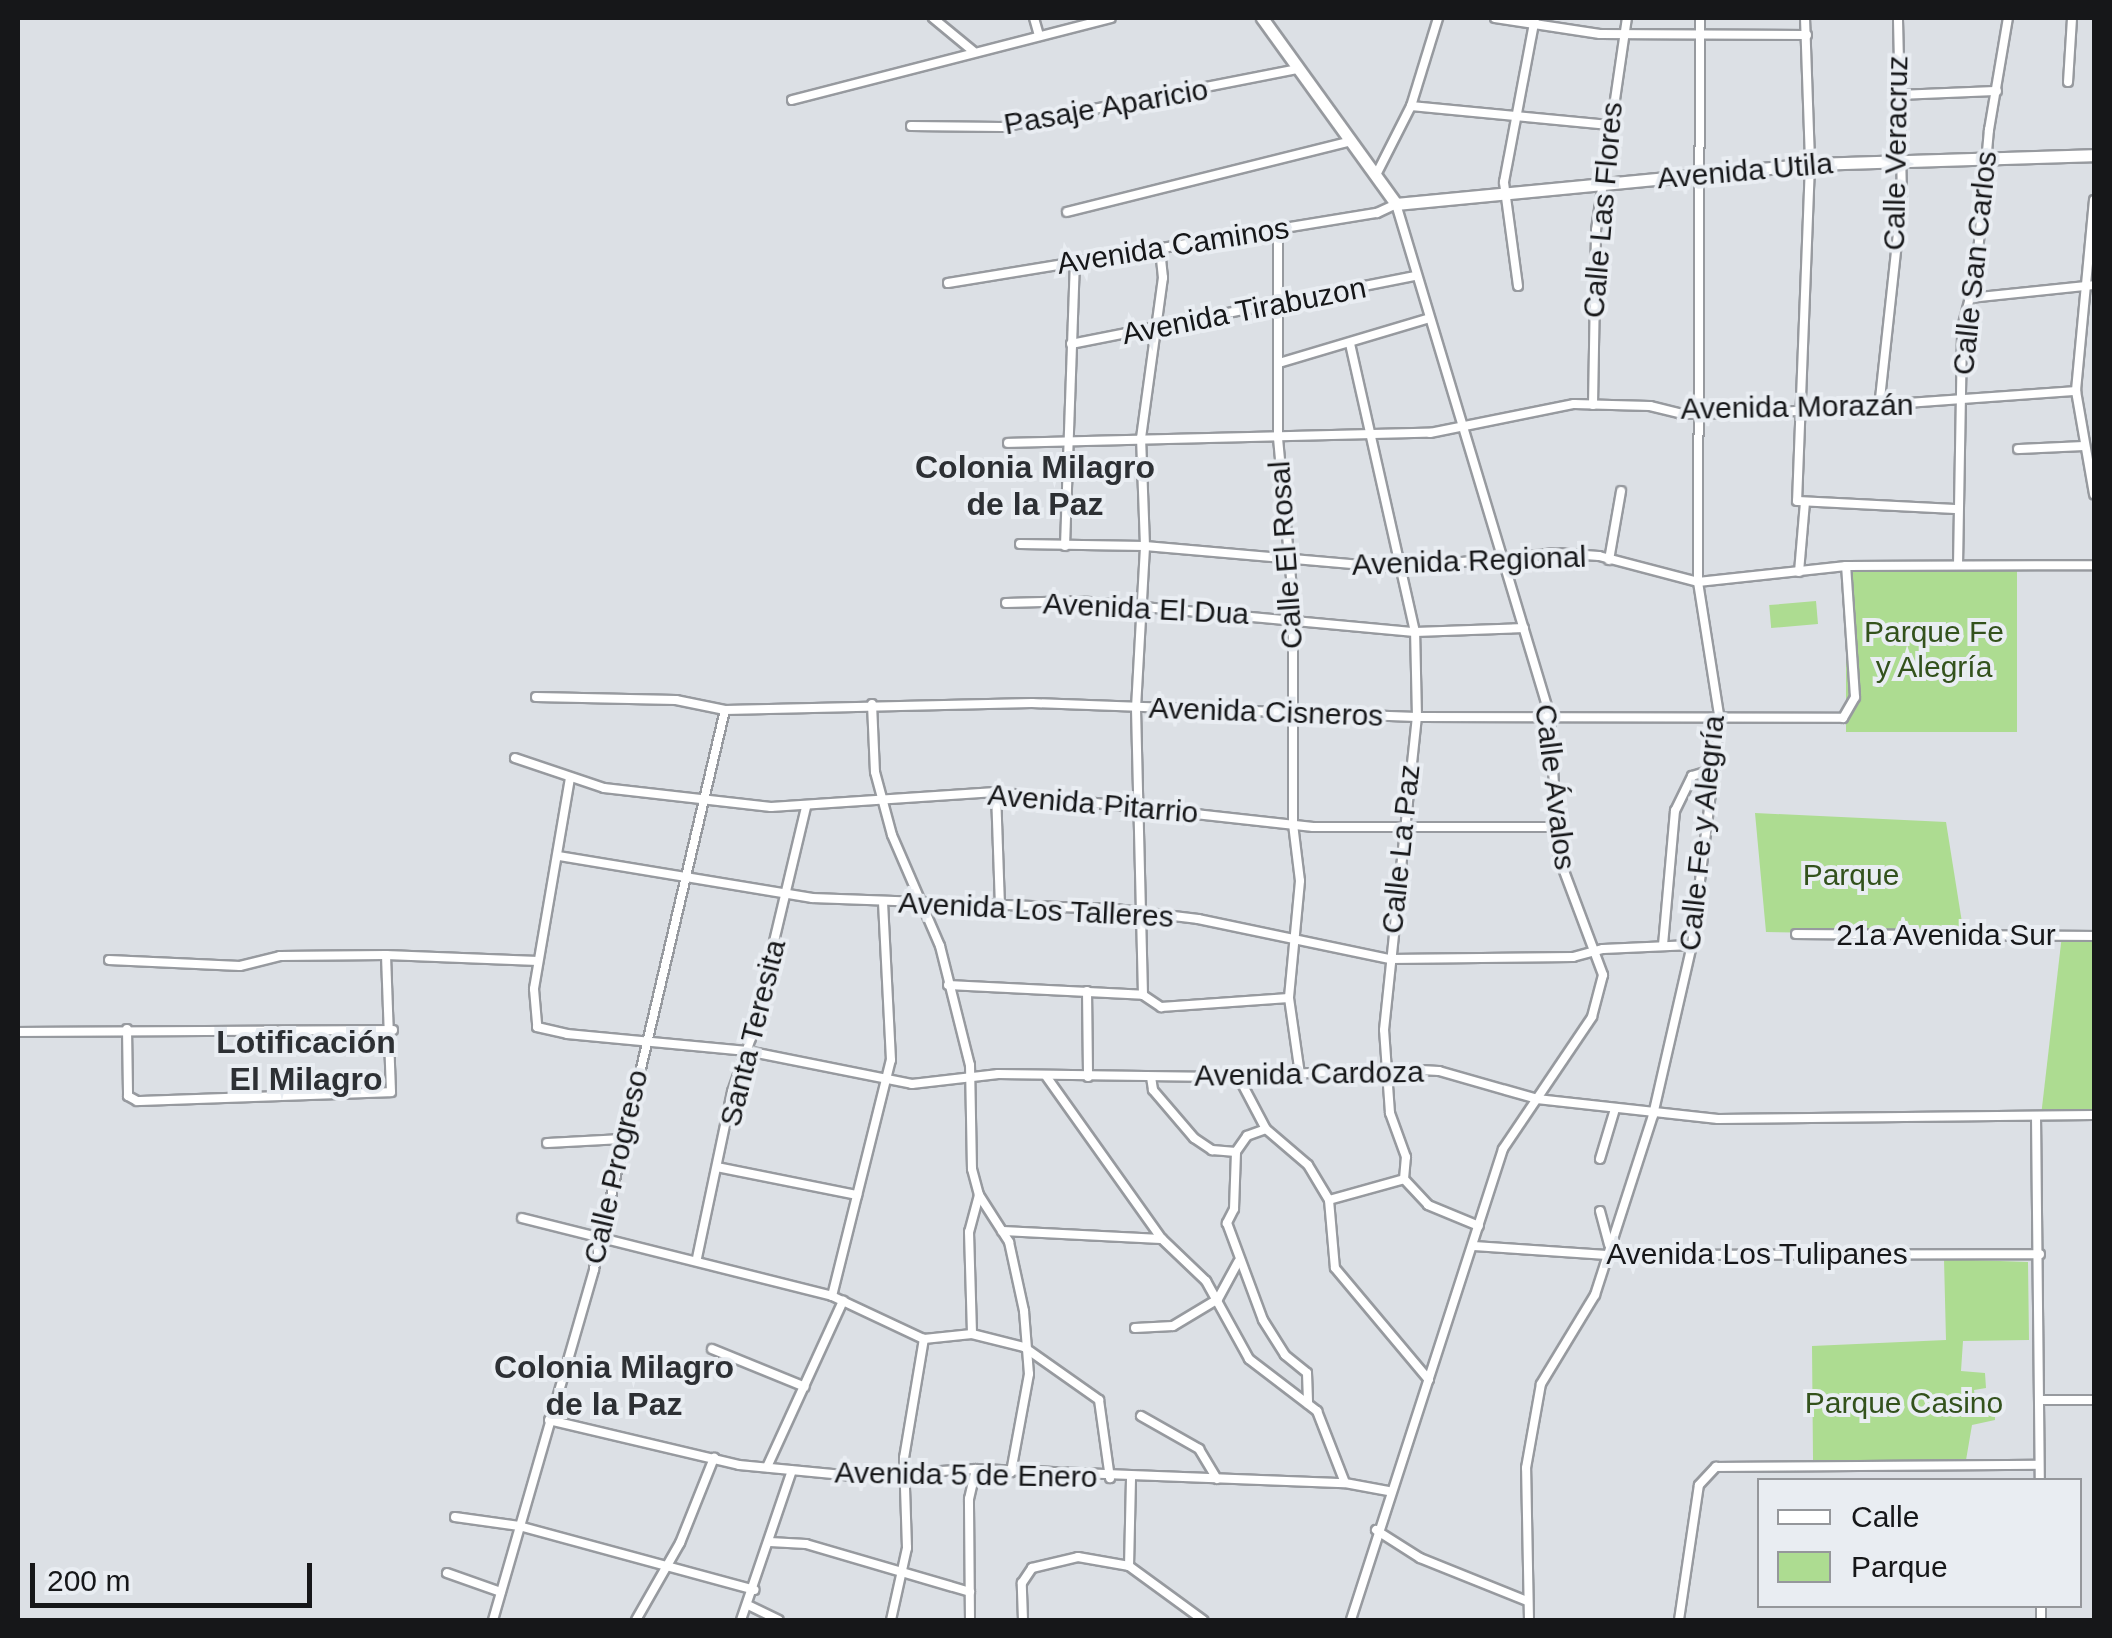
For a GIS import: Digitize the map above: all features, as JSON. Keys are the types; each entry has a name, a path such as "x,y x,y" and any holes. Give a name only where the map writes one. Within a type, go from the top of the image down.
{"street":[{"path":"933,18 973,51"},
{"path":"943,18 945,29"},
{"path":"1034,18 1039,35"},
{"path":"792,100 1110,18"},
{"name":"Calle Ávalos","path":"1262,18 1396,204 1460,428 1550,716 1558,855 1604,975 1592,1017 1503,1149 1429,1380 1388,1491 1351,1620"},
{"path":"1376,175 1411,106 1438,18"},
{"path":"1495,18 1623,34 1807,35"},
{"name":"Calle Las Flores","path":"1592,404 1596,230 1627,18"},
{"name":"Calle Fe y Alegría","path":"1528,1620 1526,1468 1541,1384 1595,1294 1653,1115 1692,945 1715,769 1720,721 1698,582 1700,18"},
{"path":"1799,572 1810,164 1805,18"},
{"name":"Calle Veracruz","path":"1879,408 1902,196 1896,159 1898,18"},
{"name":"Calle San Carlos","path":"1958,565 1956,509 1969,298 2008,18"},
{"path":"2068,82 2072,18"},
{"path":"1518,286 1506,196 1535,21"},
{"name":"Pasaje Aparicio","path":"911,126 1002,127 1298,68"},
{"path":"1896,95 1997,90"},
{"path":"1411,106 1519,120 1610,126"},
{"path":"1068,212 1351,140"},
{"name":"Avenida Utila","path":"1396,204 1810,164 1987,153 2094,155"},
{"path":"2094,200 2083,284 2076,392 2094,494"},
{"name":"Avenida Caminos","path":"948,282 1377,213 1396,204"},
{"name":"Calle El Rosal","path":"1278,230 1278,438 1293,618 1293,824 1299,941 1289,998 1300,1074"},
{"path":"1143,995 1136,708 1146,546 1141,438 1157,331 1160,249"},
{"path":"1065,546 1075,262"},
{"name":"Avenida Tirabuzon","path":"1071,344 1157,331 1416,276"},
{"path":"1969,298 2094,284"},
{"path":"1279,363 1427,318"},
{"name":"Calle La Paz","path":"1350,344 1415,632 1417,717 1390,958 1384,1069 1390,1114 1403,1140 1401,1180"},
{"name":"Avenida Morazán","path":"1008,443 1368,436 1460,428 1592,404 1700,414 1802,412 2076,392"},
{"path":"2018,449 2084,446"},
{"path":"1609,560 1621,490"},
{"path":"1801,502 1956,509"},
{"name":"Avenida Regional","path":"1020,544 1146,546 1398,568 1556,553 1609,560 1698,582 1846,566 2094,565"},
{"name":"Avenida Cisneros","path":"536,697 676,700 725,710 872,704 1417,717 1720,721 1843,718 1851,708 1846,566"},
{"name":"Avenida El Dua","path":"1006,603 1141,607 1415,632 1524,628"},
{"path":"872,704 882,798 919,902 940,946 969,1080 972,1169 980,1195 1002,1232 1020,1278 1027,1349 1011,1472"},
{"name":"Calle Progreso","path":"493,1620 602,1236 683,872 725,710"},
{"name":"Avenida Pitarrio","path":"514,758 570,778 700,801 806,807 996,792 1293,824 1558,827"},
{"path":"1663,945 1675,811 1692,776 1715,769"},
{"path":"108,960 240,966 280,956 386,955 538,961 570,778"},
{"path":"996,792 1000,906"},
{"name":"Santa Teresita","path":"697,1258 806,807"},
{"name":"Avenida Los Talleres","path":"559,856 683,872 788,893 884,902 1140,912 1390,958 1692,945"},
{"path":"832,1296 887,1078 884,902"},
{"name":"21a Avenida Sur","path":"1796,934 2094,936"},
{"path":"127,1029 128,1096 137,1101 391,1092 393,1030 386,955"},
{"name":"Avenida Cardoza","path":"538,961 537,1027 644,1043 747,1051 912,1084 1046,1076 1150,1078 1384,1069 1439,1071 1538,1098 1653,1115 2094,1115"},
{"path":"948,985 1143,995 1161,1007 1289,998"},
{"path":"1087,991 1088,1077"},
{"path":"18,1032 393,1030"},
{"path":"1046,1076 1162,1239 1218,1299 1249,1359 1308,1404"},
{"path":"1238,1076 1266,1129 1308,1165 1329,1200 1336,1268 1429,1380"},
{"path":"1150,1078 1153,1090 1194,1138 1212,1150 1236,1152"},
{"path":"1600,1159 1615,1109"},
{"path":"2036,1116 2040,1478"},
{"path":"1266,1129 1247,1136 1236,1152 1234,1208 1226,1223 1238,1262 1274,1340 1307,1373 1308,1404 1345,1484"},
{"path":"546,1143 623,1139"},
{"path":"717,1166 857,1195"},
{"path":"1329,1200 1401,1180 1428,1205 1479,1226"},
{"path":"972,1334 968,1232 980,1195"},
{"path":"1600,1211 1608,1250"},
{"path":"522,1218 697,1258 832,1296 924,1340 972,1334 1027,1349 1099,1400 1110,1478"},
{"path":"1002,1232 1162,1239"},
{"name":"Avenida Los Tulipanes","path":"1474,1246 2040,1254"},
{"path":"1135,1328 1173,1326 1218,1299 1238,1262"},
{"path":"767,1468 844,1301"},
{"path":"891,1620 902,1572 904,1472 924,1340"},
{"path":"712,1349 805,1387"},
{"path":"2040,1400 2094,1400"},
{"path":"1141,1416 1200,1449 1217,1479"},
{"name":"Avenida 5 de Enero","path":"550,1420 767,1468 904,1472 976,1469 1131,1479 1345,1484 1388,1491"},
{"path":"636,1620 714,1458"},
{"path":"1679,1620 1706,1472 2040,1466"},
{"path":"1800,1478 1802,1468"},
{"path":"970,1620 969,1500 976,1469"},
{"path":"741,1620 792,1470"},
{"path":"1129,1566 1131,1479"},
{"path":"455,1517 520,1526 754,1590"},
{"path":"1376,1530 1420,1558 1527,1601"},
{"path":"770,1542 806,1544 970,1592"},
{"path":"1023,1620 1022,1583 1032,1568 1078,1557 1129,1566 1202,1620"},
{"path":"447,1573 501,1592"},
{"path":"748,1605 778,1620"}],"green space":[{"name":"Parque Fe y Alegría","path":"1846,564 2017,564 2017,732 1846,732"},
{"path":"1816,601 1818,624 1771,628 1769,605"},
{"name":"Parque","path":"1755,813 1946,822 1964,935 1766,932"},
{"path":"2062,935 2094,936 2094,1115 2041,1116"},
{"name":"Parque Casino","path":"1944,1259 2028,1262 2029,1340 1963,1341 1961,1371 1985,1373 1986,1388 1974,1390 1976,1405 1995,1405 1995,1420 1972,1425 1965,1466 1813,1460 1812,1346 1946,1340"}],"district":[{"name":"Colonia Milagro de la Paz","path":"1035,486"},
{"name":"Lotificación El Milagro","path":"306,1062"},
{"name":"Colonia Milagro de la Paz","path":"614,1386"}]}
